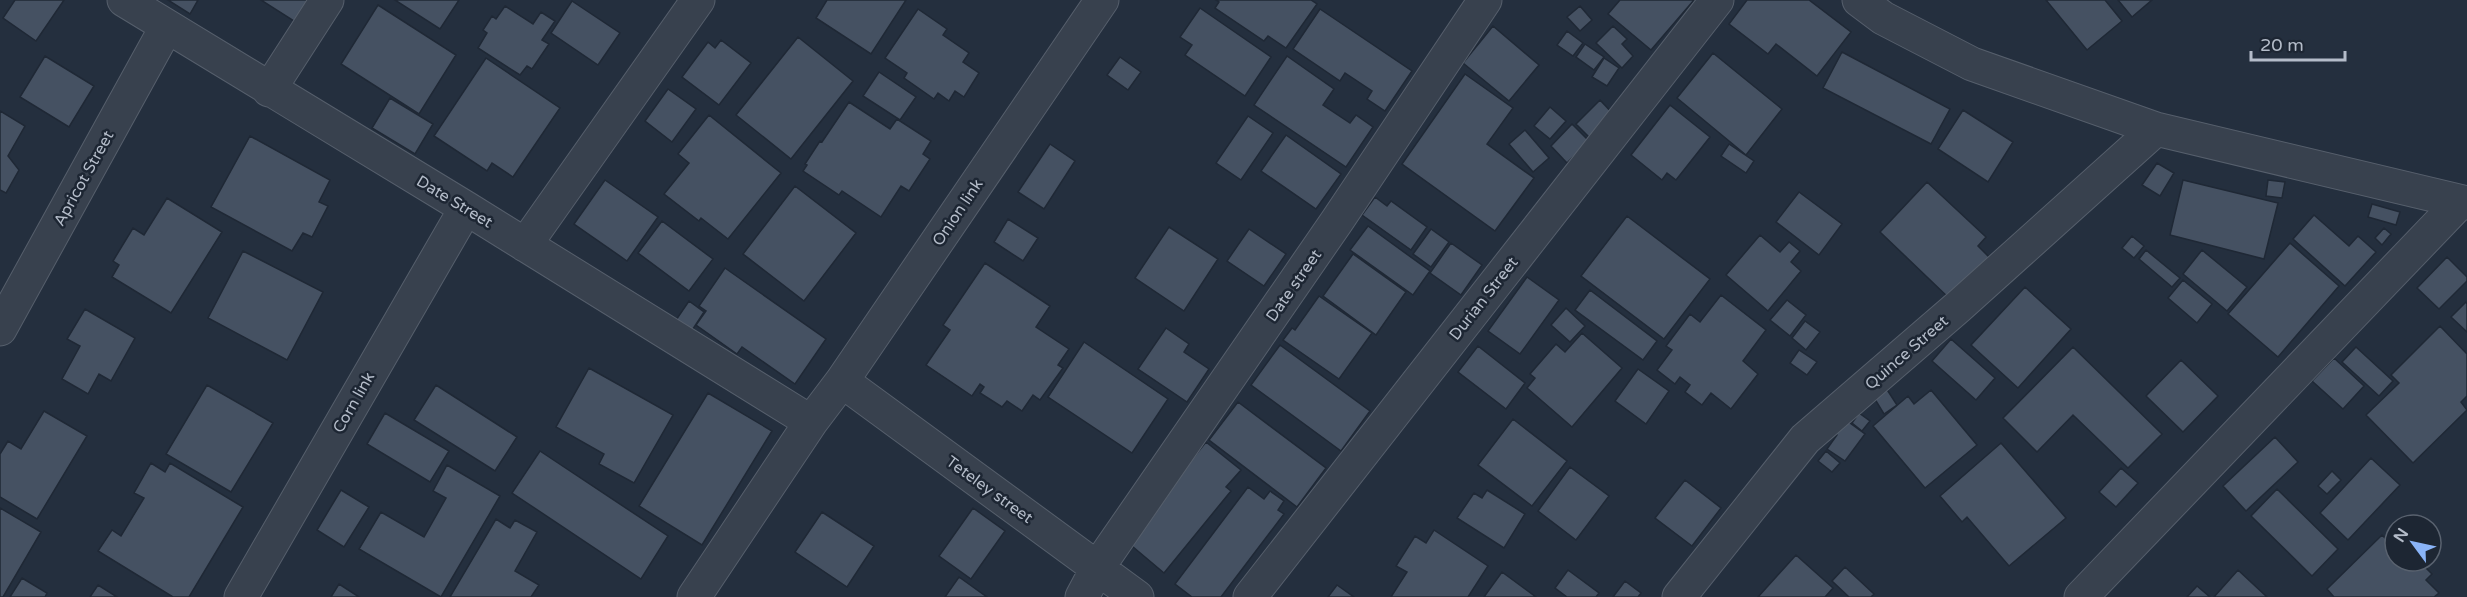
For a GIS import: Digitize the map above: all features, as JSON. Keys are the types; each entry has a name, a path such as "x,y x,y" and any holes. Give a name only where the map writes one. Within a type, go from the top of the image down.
{"street":[{"name":"Date Street","path":"124,0 166,28 466,208 797,414"},
{"path":"269,90 327,0"},
{"path":"525,245 698,0"},
{"name":"Onion link","path":"694,597 797,414 842,381 1102,0"},
{"name":"Date street","path":"1082,597 1098,567 1337,221 1485,0"},
{"name":"Durian Street","path":"1250,597 1717,0"},
{"path":"1859,0 1882,18 1972,64 2156,129 2463,203"},
{"name":"Apricot Street","path":"0,329 166,28"},
{"name":"Quince Street","path":"1679,597 1805,440 1958,307 2156,129"},
{"path":"2081,597 2463,203"},
{"name":"Corn link","path":"241,597 466,208"},
{"name":"Teteley street","path":"842,381 1137,597"}],"building":[{"path":"15,0 64,0 36,41 3,18"},
{"path":"168,0 198,0 190,14"},
{"path":"261,0 311,0 297,23"},
{"path":"395,0 459,0 440,29"},
{"path":"827,0 906,0 871,54 816,18"},
{"path":"1216,0 1311,0 1317,4 1286,48 1268,36 1264,41 1215,8 1219,2"},
{"path":"1620,0 1694,0 1651,50 1608,14"},
{"path":"1747,0 1809,0 1851,32 1817,76 1776,44 1768,54 1729,24"},
{"path":"2046,0 2105,0 2122,21 2087,50"},
{"path":"2118,0 2152,0 2132,17"},
{"path":"572,1 620,33 598,65 551,33"},
{"path":"378,5 456,55 419,114 341,64"},
{"path":"505,6 533,24 541,12 555,21 542,40 549,44 532,69 527,66 520,75 478,48 487,33 483,30 492,16 496,19"},
{"path":"1580,6 1592,20 1580,31 1567,17"},
{"path":"1200,8 1271,57 1245,96 1185,55 1192,45 1180,37"},
{"path":"918,9 947,29 943,35 969,53 963,62 979,73 964,97 955,91 949,101 938,93 934,99 904,78 907,73 885,58"},
{"path":"1320,9 1412,71 1385,111 1367,99 1372,91 1345,73 1340,81 1293,49"},
{"path":"1493,26 1539,65 1509,101 1463,63"},
{"path":"1613,26 1627,39 1622,44 1633,56 1622,68 1596,43"},
{"path":"1567,31 1583,43 1573,56 1557,45"},
{"path":"798,37 853,81 791,159 736,115"},
{"path":"721,40 751,63 719,105 682,77 708,42 715,48"},
{"path":"1585,44 1604,57 1594,70 1576,57"},
{"path":"1842,52 1950,109 1931,144 1823,88"},
{"path":"1713,53 1782,109 1746,155 1677,98"},
{"path":"45,56 94,86 69,127 20,97"},
{"path":"1287,56 1334,89 1323,105 1350,123 1356,115 1373,127 1346,167 1254,105"},
{"path":"1120,57 1141,72 1128,90 1107,75"},
{"path":"486,58 560,108 513,177 492,163 487,171 434,136"},
{"path":"1604,58 1619,68 1607,86 1592,77"},
{"path":"879,72 916,97 900,120 863,96"},
{"path":"1465,74 1513,108 1487,144 1534,178 1495,231 1402,164"},
{"path":"668,89 696,109 672,142 645,121"},
{"path":"390,98 433,124 415,154 372,128"},
{"path":"1600,100 1615,116 1592,140 1576,124"},
{"path":"849,102 890,129 897,119 931,141 923,154 930,159 909,191 901,186 881,217 842,191 839,195 803,171 820,141 822,142"},
{"path":"1670,105 1710,137 1676,180 1667,173 1662,180 1631,155"},
{"path":"1550,107 1566,121 1550,139 1534,126"},
{"path":"1963,110 2013,142 1988,182 1938,149"},
{"path":"0,111 25,126 8,156 19,170 6,193 0,190"},
{"path":"709,115 781,173 728,239 701,218 699,221 664,194 689,163 678,154"},
{"path":"1248,116 1273,133 1241,180 1216,163"},
{"path":"1572,124 1589,141 1567,163 1551,146"},
{"path":"1525,130 1549,158 1533,172 1509,144"},
{"path":"1286,135 1341,174 1316,209 1261,171"},
{"path":"250,136 330,180 319,202 328,206 312,237 303,233 292,251 211,207"},
{"path":"1050,144 1075,161 1044,209 1018,192"},
{"path":"1729,144 1754,161 1746,173 1721,156"},
{"path":"2157,163 2174,173 2160,196 2142,185"},
{"path":"605,180 658,217 627,261 574,224"},
{"path":"2183,180 2278,203 2264,259 2170,235"},
{"path":"2268,180 2285,182 2282,198 2266,196"},
{"path":"1927,182 1986,237 1978,246 1990,258 1951,300 1880,232"},
{"path":"795,186 856,233 804,301 743,254"},
{"path":"1799,192 1842,224 1819,255 1776,222"},
{"path":"1375,197 1387,206 1391,201 1427,227 1411,250 1362,215"},
{"path":"167,198 222,232 171,313 112,277 119,265 113,261 133,228 144,235"},
{"path":"2372,204 2400,212 2396,225 2368,217"},
{"path":"2314,215 2349,246 2358,236 2376,252 2345,286 2293,239"},
{"path":"1627,216 1710,279 1664,339 1581,276"},
{"path":"1008,219 1038,238 1023,261 994,242"},
{"path":"662,221 713,259 689,291 638,253"},
{"path":"1368,226 1430,271 1413,295 1350,250"},
{"path":"1169,227 1218,259 1184,311 1135,278"},
{"path":"2384,228 2391,234 2382,245 2375,238"},
{"path":"1249,229 1286,254 1264,286 1227,261"},
{"path":"1431,229 1449,242 1431,267 1413,254"},
{"path":"1760,235 1780,252 1789,242 1800,251 1791,262 1801,271 1768,311 1726,275"},
{"path":"2132,236 2144,246 2134,258 2122,248"},
{"path":"1451,243 1482,265 1461,295 1430,273"},
{"path":"2290,243 2339,286 2278,357 2228,314"},
{"path":"2146,250 2180,278 2172,287 2139,259"},
{"path":"2202,250 2247,287 2227,311 2183,274"},
{"path":"243,251 323,292 287,360 208,318"},
{"path":"1353,254 1406,292 1376,335 1323,296"},
{"path":"2447,257 2467,277 2467,281 2439,309 2417,288"},
{"path":"985,263 1050,306 1036,327 1069,349 1058,365 1063,368 1040,400 1033,395 1022,411 1007,401 1002,407 980,393 984,387 980,384 972,396 926,365 950,330 943,325"},
{"path":"725,268 826,339 795,384 742,347 737,354 696,325 706,311 699,306"},
{"path":"1527,277 1559,300 1520,354 1488,331"},
{"path":"2183,280 2212,304 2197,323 2168,298"},
{"path":"2025,287 2071,329 2018,388 1971,345"},
{"path":"1590,290 1657,341 1643,360 1575,310"},
{"path":"1721,295 1766,330 1743,361 1758,374 1731,409 1711,393 1702,405 1685,392 1690,385 1680,377 1675,384 1657,370 1672,350 1666,346 1690,314 1700,322"},
{"path":"1319,296 1372,333 1339,379 1283,340 1292,328 1295,330"},
{"path":"1787,300 1806,315 1790,336 1770,320"},
{"path":"689,301 704,312 691,332 676,320"},
{"path":"2466,302 2467,304 2467,332 2451,317"},
{"path":"1566,308 1585,326 1570,342 1551,325"},
{"path":"85,309 135,338 111,381 99,374 88,394 62,379 80,346 67,339"},
{"path":"1805,321 1820,332 1806,350 1792,338"},
{"path":"2440,326 2467,354 2467,396 2461,402 2467,410 2413,463 2366,415 2399,383 2391,375"},
{"path":"1166,328 1189,344 1184,352 1209,369 1187,402 1138,369"},
{"path":"1582,333 1622,368 1572,427 1527,388 1535,378 1530,374 1556,344 1565,352"},
{"path":"1951,339 1995,378 1976,400 1932,361"},
{"path":"1084,342 1168,399 1132,453 1048,397"},
{"path":"1280,345 1370,411 1341,451 1251,385"},
{"path":"1478,346 1525,383 1506,409 1458,372"},
{"path":"2073,347 2162,434 2128,468 2073,415 2037,452 2003,418"},
{"path":"2356,347 2393,381 2379,396 2342,362"},
{"path":"1799,350 1817,362 1807,375 1790,363"},
{"path":"2334,358 2364,386 2343,409 2312,381"},
{"path":"2181,360 2218,396 2183,432 2146,396"},
{"path":"589,368 673,415 634,483 599,464 604,454 556,427"},
{"path":"1638,369 1669,391 1646,424 1615,401"},
{"path":"207,385 273,423 231,492 166,454"},
{"path":"436,385 517,437 495,471 414,420"},
{"path":"1886,388 1897,405 1884,414 1873,396"},
{"path":"1931,390 1977,445 1925,488 1873,426 1908,396 1914,404"},
{"path":"708,393 772,431 702,545 639,506"},
{"path":"1238,402 1326,468 1297,507 1209,440"},
{"path":"44,411 87,436 37,519 0,497 0,454 8,441 21,449"},
{"path":"385,413 449,451 430,482 367,444"},
{"path":"1859,413 1870,421 1862,431 1852,423"},
{"path":"1843,418 1865,434 1845,461 1827,449 1837,435 1833,432"},
{"path":"1513,419 1567,461 1532,506 1478,465"},
{"path":"2275,437 2298,462 2246,511 2223,486"},
{"path":"1206,442 1241,470 1226,487 1231,491 1164,573 1126,541"},
{"path":"2001,443 2066,518 2009,566 1967,517 1962,522 1940,496"},
{"path":"540,451 668,536 641,579 512,493"},
{"path":"1826,451 1840,463 1832,472 1818,461"},
{"path":"2371,458 2400,485 2348,540 2320,513"},
{"path":"151,463 165,472 170,463 243,507 189,597 173,597 98,551 112,530 121,536 144,498 134,493"},
{"path":"447,465 500,496 441,597 359,549 381,512 424,537 446,498 433,491"},
{"path":"1570,467 1609,496 1576,540 1538,511"},
{"path":"2121,468 2138,483 2116,507 2099,492"},
{"path":"2332,471 2341,480 2327,494 2318,486"},
{"path":"1685,480 1721,508 1692,546 1655,518"},
{"path":"1248,487 1264,499 1270,491 1284,501 1278,510 1284,514 1221,597 1192,597 1175,584"},
{"path":"2277,489 2338,549 2312,576 2251,516"},
{"path":"341,490 369,507 344,547 317,530"},
{"path":"1487,490 1525,514 1504,548 1457,518 1474,493 1482,498"},
{"path":"0,508 41,532 3,597 0,597"},
{"path":"973,508 1005,531 971,579 939,556"},
{"path":"822,512 874,546 847,587 795,552"},
{"path":"496,519 510,528 515,520 537,532 515,571 539,585 531,597 450,597"},
{"path":"1434,530 1488,566 1468,597 1391,597 1407,572 1396,566 1415,536 1426,543"},
{"path":"2382,535 2383,573 2431,573 2426,580 2439,593 2434,597 2334,597 2327,589"},
{"path":"1796,555 1833,588 1825,597 1758,597"},
{"path":"1845,567 1874,594 1871,597 1849,597 1832,581"},
{"path":"1568,570 1599,593 1596,597 1567,597 1555,588"},
{"path":"2238,570 2267,597 2214,597"},
{"path":"1502,572 1536,597 1484,597"},
{"path":"959,577 987,597 945,597"},
{"path":"22,578 47,593 45,597 10,597"},
{"path":"1625,581 1641,593 1638,597 1613,597"},
{"path":"339,584 359,597 331,597"},
{"path":"98,585 117,597 90,597"},
{"path":"1337,585 1354,597 1328,597"},
{"path":"2197,586 2210,597 2187,597"}]}
